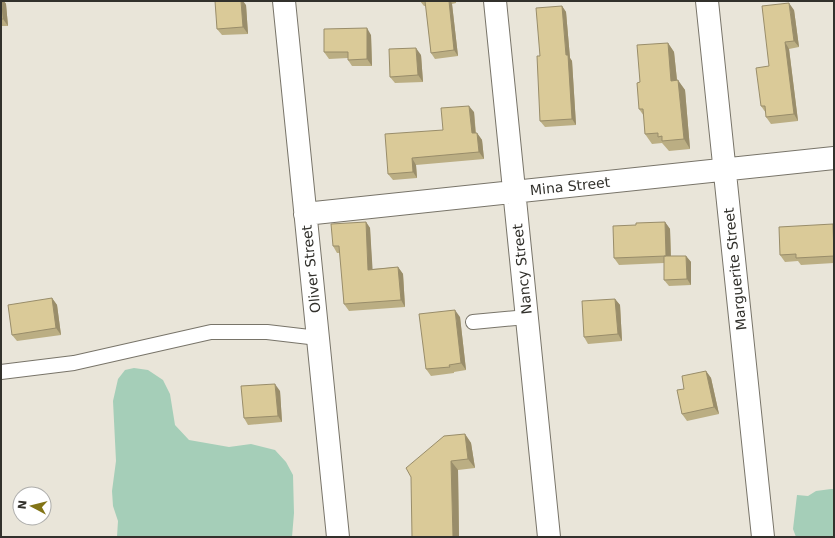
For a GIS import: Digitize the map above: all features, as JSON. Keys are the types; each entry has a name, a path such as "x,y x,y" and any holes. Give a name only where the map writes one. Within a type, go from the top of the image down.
{"street":[{"name":"Oliver Street","path":"284,1 338,537"},
{"name":"Nancy Street","path":"495,1 549,537"},
{"name":"Marguerite Street","path":"708,1 763,537"},
{"name":"Mina Street","path":"305,214 834,158"}],"lane":[{"path":"473,322 527,317"},
{"path":"1,372 74,363 211,332 267,332 318,338"}],"green space":[{"path":"134,368 148,370 163,380 170,394 175,425 189,440 229,447 251,444 275,450 286,462 293,475 294,513 292,537 117,537 118,521 113,506 112,491 116,461 113,401 118,379 125,370"},
{"path":"834,489 834,537 796,537 793,529 797,495 808,496 816,491"}],"building":[{"path":"2,1 3,19 1,19"},
{"path":"215,1 241,1 243,27 217,29"},
{"path":"425,1 449,1 454,50 431,53"},
{"path":"789,3 794,41 785,42 794,114 766,117 765,106 761,106 756,68 769,66 762,6"},
{"path":"562,6 566,55 568,55 572,119 540,121 537,56 540,56 536,8"},
{"path":"367,28 367,59 348,60 348,52 324,52 324,29"},
{"path":"668,43 671,81 678,80 684,139 662,141 662,136 658,137 658,133 645,134 643,109 639,109 637,83 640,82 637,45"},
{"path":"416,48 418,75 390,77 389,49"},
{"path":"469,106 472,133 477,133 479,152 412,158 413,172 388,174 385,134 443,130 441,108"},
{"path":"366,222 368,270 398,267 401,300 344,304 339,246 333,246 331,224"},
{"path":"665,222 666,256 614,258 613,226 636,225 636,223"},
{"path":"833,224 834,256 796,258 796,254 780,255 779,227"},
{"path":"664,256 686,256 687,279 664,280"},
{"path":"52,298 56,328 12,335 8,305"},
{"path":"615,299 618,334 584,337 582,301"},
{"path":"455,310 461,363 449,365 450,367 426,369 419,314"},
{"path":"706,371 714,407 682,414 677,390 684,389 682,376"},
{"path":"275,384 278,416 244,418 241,386"},
{"path":"465,434 468,459 451,461 453,537 412,537 411,477 406,468 444,436"}]}
